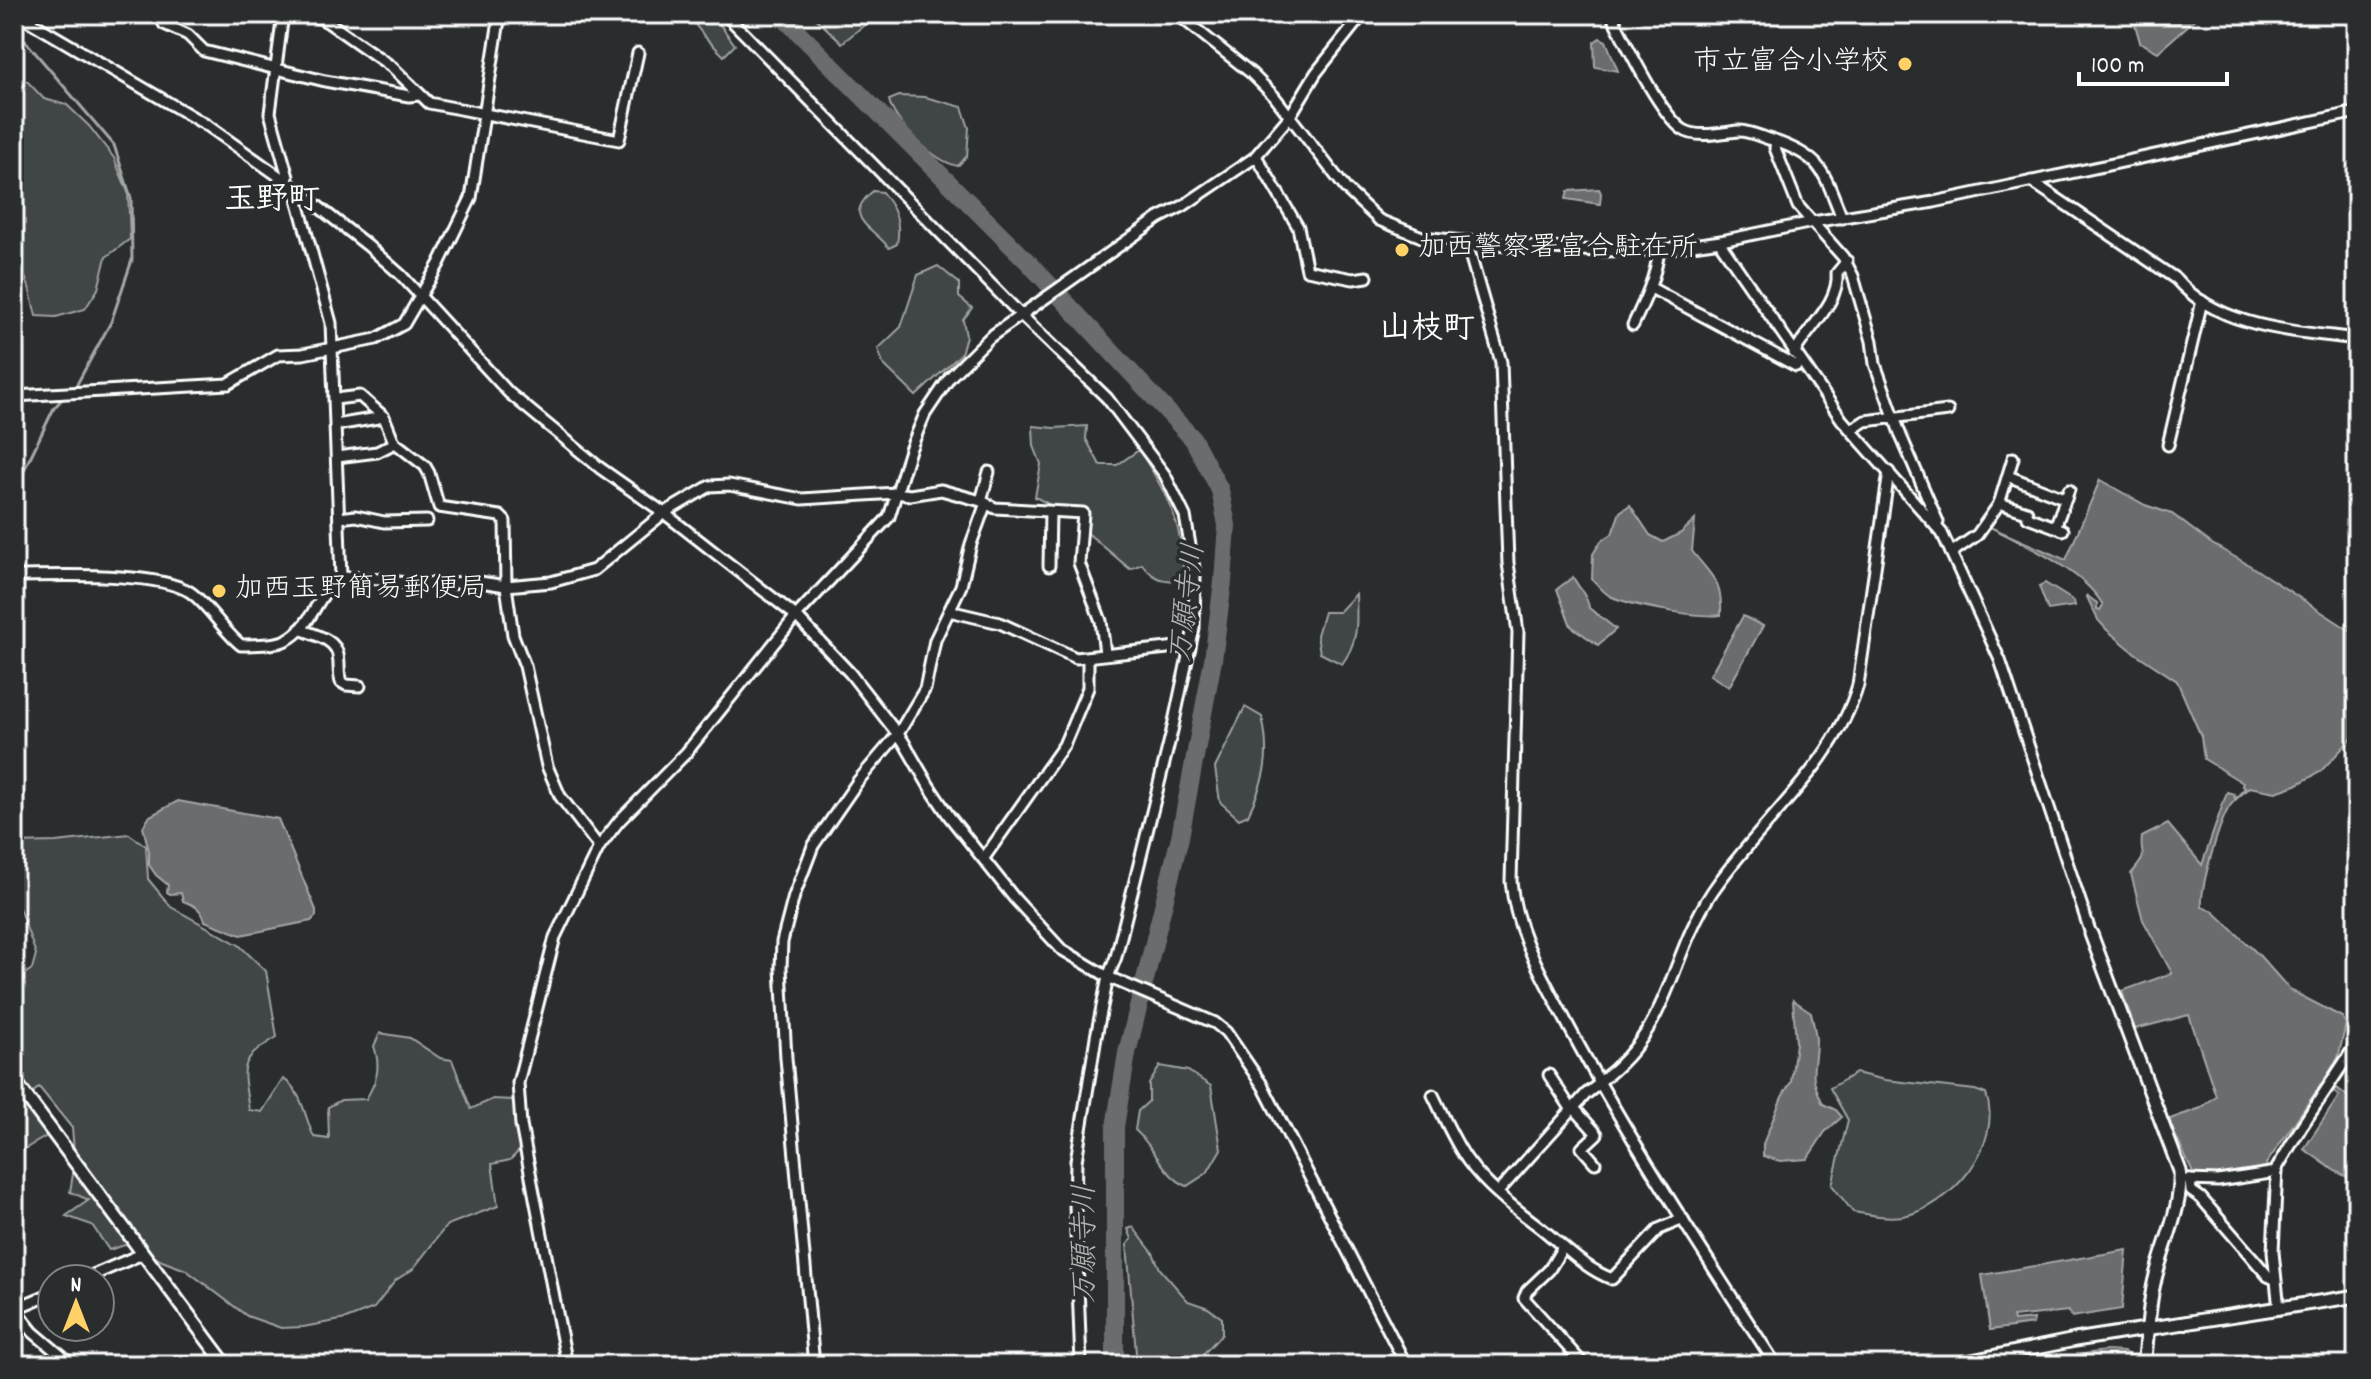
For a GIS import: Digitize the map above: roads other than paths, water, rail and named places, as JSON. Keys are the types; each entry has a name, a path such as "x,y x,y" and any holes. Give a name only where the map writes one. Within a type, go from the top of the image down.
{"street":[{"path":"160,14 164,24 188,35 204,51 378,92 419,95"},
{"path":"283,14 270,113 287,182"},
{"path":"297,14 329,23 392,67 429,103 619,140 638,53"},
{"path":"14,396 228,384 278,355 331,349 376,339 404,324 439,264 471,198 500,14"},
{"path":"725,14 1107,398 1138,437 1185,516 1195,574 1194,628 1096,1037 1076,1161 1081,1365"},
{"path":"1177,14 1251,73 1290,116 1346,189 1379,220 1422,237 1469,241 1597,251 1659,249 1721,241 1811,222 1934,202 2357,112"},
{"path":"567,1365 521,1125 518,1083 555,937 599,847 619,821 686,753 796,616 889,517 925,414 942,389 990,337 1159,218 1183,206 1256,156 1290,116 1316,73 1363,14"},
{"path":"1611,14 1661,103 1684,130 1696,134 1742,131 1810,155 1828,184 1842,218"},
{"path":"15,15 170,102 287,182 367,245 420,296 509,393 600,468 664,513 796,616 850,673 898,734 935,796 1039,928 1061,949 1111,978 1215,1023 1226,1032 1269,1099 1406,1365"},
{"path":"1776,142 1775,148 1790,191 1811,222 1847,261 1868,328 1875,364 1938,522 1936,526"},
{"path":"1256,156 1298,227 1307,270 1353,279 1367,277"},
{"path":"2031,181 2176,279 2202,301 2229,316 2357,339"},
{"path":"303,195 298,202 329,314 341,577"},
{"path":"1469,241 1469,251 1501,362 1508,563 1518,632 1512,783 1512,900 1516,919 1599,1083 1776,1365"},
{"path":"1721,241 1797,357 1851,430 1936,526 1951,553 2000,660 2091,934 2180,1171 2191,1191 2201,1198 2268,1276 2275,1279"},
{"path":"1633,325 1651,288 1659,249"},
{"path":"1651,288 1796,366 1804,335 1835,293 1837,273 1847,261"},
{"path":"2168,445 2202,301"},
{"path":"335,399 360,396 384,417 395,443 425,466 439,507 500,516 505,521 506,586 513,635 525,666 547,766 560,796 599,847"},
{"path":"1851,430 1865,421 1948,411"},
{"path":"336,425 384,417"},
{"path":"337,457 377,452 395,443"},
{"path":"1951,553 1977,535 1999,503 2013,458"},
{"path":"814,1365 786,1058 782,942 794,896 813,846 858,781 898,734 925,689 935,640 961,586 989,472"},
{"path":"1498,1192 1573,1109 1628,1058 1666,999 1711,893 1816,764 1851,709 1858,685 1889,472"},
{"path":"1999,503 2027,512 2028,517 2059,528 2068,494 2008,476"},
{"path":"14,576 147,579 175,585 193,594 241,645 286,640 300,629 327,589 341,577 410,584 480,582 506,586 551,582 594,570 664,513 710,486 729,485 802,499 896,493 910,495 941,490 995,508 1083,513 1079,563 1101,621 1105,653"},
{"path":"1049,566 1050,512"},
{"path":"339,518 356,516 384,522 427,521"},
{"path":"949,611 1000,623 1076,658 1105,653 1190,648"},
{"path":"300,629 325,639 335,647 341,682 360,686"},
{"path":"984,858 1064,745 1088,688 1088,657"},
{"path":"2279,1309 2275,1279 2277,1172 2295,1136 2357,1043"},
{"path":"1549,1075 1573,1109 1597,1134 1582,1148 1595,1163"},
{"path":"14,1080 226,1365"},
{"path":"1433,1095 1468,1161 1498,1192 1563,1247 1612,1279 1659,1229 1683,1219"},
{"path":"2185,1180 2218,1181 2277,1172"},
{"path":"2144,1365 2154,1281 2185,1180"},
{"path":"1563,1247 1549,1270 1527,1291 1524,1298 1584,1365"},
{"path":"116,1265 142,1254"},
{"path":"1952,1365 2149,1327 2357,1296"},
{"path":"36,1299 14,1308 33,1332 72,1365"}],"waterway":[{"name":"万願寺川","path":"780,14 1029,263 1193,439 1220,490 1227,525 1213,660 1180,837 1127,1053 1115,1127 1115,1365"},
{"path":"15,29 114,145 131,198 132,260 111,322 71,391"},
{"path":"14,491 54,408 65,396"}],"place":[{"name":"市立富合小学校","path":"1905,64"},
{"name":"加西警察署富合駐在所","path":"1402,250"},
{"name":"加西玉野簡易郵便局","path":"219,591"}],"district":[{"name":"玉野町","path":"272,202"},
{"name":"山枝町","path":"1427,331"}]}
